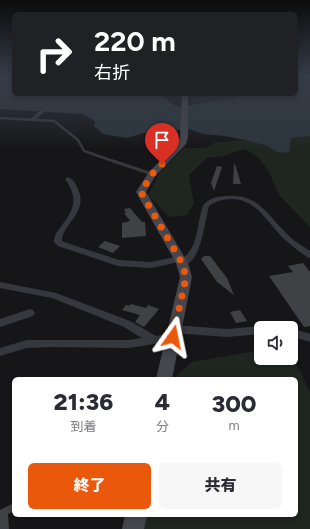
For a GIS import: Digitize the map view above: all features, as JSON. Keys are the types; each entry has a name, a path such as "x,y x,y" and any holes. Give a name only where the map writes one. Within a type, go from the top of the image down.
{"street":[{"path":"33,119 55,101"},
{"path":"164,377 186,277 181,261 141,192 152,174 182,144 184,137 186,101"},
{"path":"68,179 78,194 77,202 66,225 58,234 58,242 118,263 151,264 187,261 196,247 206,205 211,201 228,197 245,198 257,205 286,237 309,254"},
{"path":"0,285 53,295 127,324 153,339"},
{"path":"0,323 30,313"},
{"path":"0,352 27,344 129,344 173,333 227,333 254,331"},
{"path":"298,334 310,338"},
{"path":"133,529 136,517"}],"lane":[{"path":"0,118 54,121 78,140 84,151 152,174"}],"shaded area":[{"path":"0,101 168,101 174,105 182,107 220,101 310,101 310,136 291,138 289,153 277,152 267,146 245,140 203,134 189,129 144,133 127,138 103,134 94,126 95,121 83,114 0,109"},
{"path":"192,101 220,101 203,103 192,103"},
{"path":"310,136 310,227 279,195 269,172 258,157 244,149 224,156 207,158 189,175 194,204 187,215 169,217 148,195 160,171 184,148 206,148 214,143 245,140 267,146 277,152 289,153 291,138"},
{"path":"254,351 254,365 297,365 310,393 310,529 126,529 129,517 298,517 298,377 177,377 177,375 192,362"}],"building":[{"path":"235,164 241,184 233,184"},
{"path":"217,166 222,167 214,191 211,183"},
{"path":"130,208 142,222 145,222 146,236 122,238 122,223 130,221 124,213 126,213 124,209"},
{"path":"105,241 120,246 113,253 98,247"},
{"path":"204,256 210,256 227,278 234,295 217,282 201,259"},
{"path":"303,263 310,272 310,326 304,327 269,276 293,272 288,266"},
{"path":"131,304 146,308 148,305 159,309 144,327 135,322 140,315 122,310 126,305 129,306"},
{"path":"240,310 247,321 236,323 230,312"},
{"path":"12,504 12,512 8,514 9,529 0,529 0,510"}],"route":[{"path":"162,164 152,174 141,192 182,263 186,277 173,337"}]}
